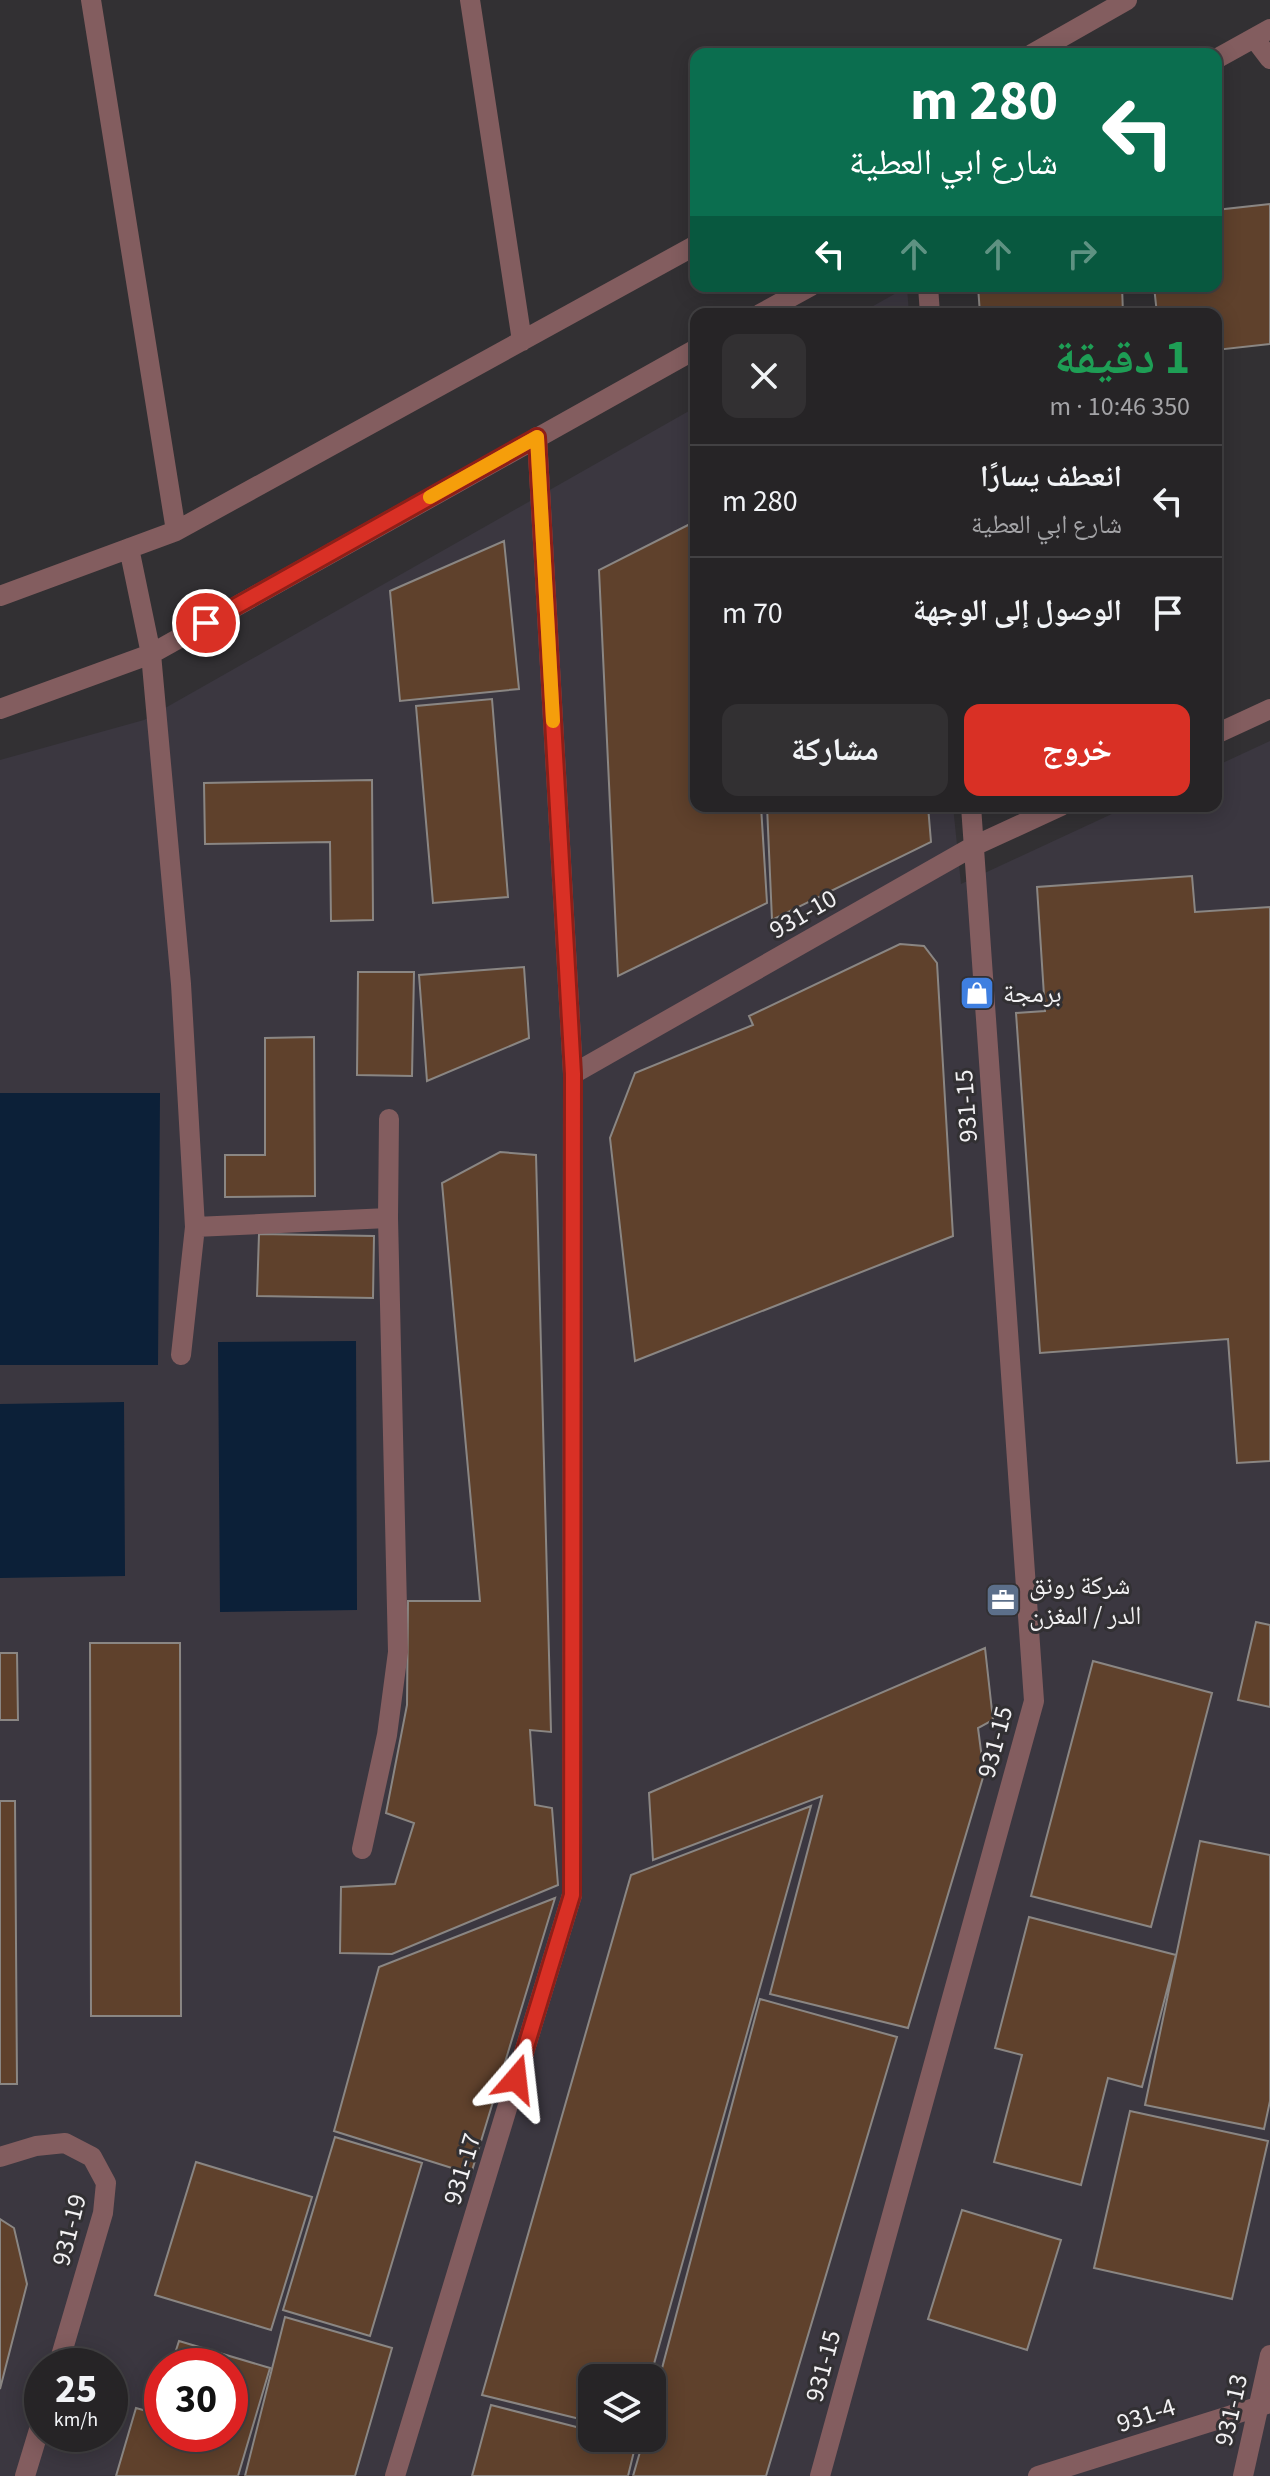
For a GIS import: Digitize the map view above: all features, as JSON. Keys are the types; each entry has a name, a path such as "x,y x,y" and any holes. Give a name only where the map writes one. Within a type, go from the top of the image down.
{"street":[{"path":"91,0 176,531"},
{"path":"470,0 522,341"},
{"path":"1043,48 1127,0"},
{"path":"1222,56 1262,34 1270,59"},
{"path":"0,596 176,531 690,248"},
{"path":"771,308 800,292"},
{"path":"0,709 151,654 690,352"},
{"name":"931-17","path":"395,2476 572,1895 573,1074 537,437"},
{"path":"129,548 151,654 181,984 195,1227 181,1355"},
{"path":"1222,731 1270,709"},
{"name":"931-15","path":"820,2476 1034,1701 971,812"},
{"name":"931-10","path":"573,1074 974,846 1048,812"},
{"path":"362,1849 387,1735 398,1652 388,1218 389,1119"},
{"path":"195,1227 388,1218"},
{"name":"931-19","path":"0,2157 36,2146 65,2143 92,2157 106,2183 103,2213 63,2348"},
{"name":"931-13","path":"1243,2476 1265,2404 1270,2355"},
{"name":"931-4","path":"1038,2476 1265,2404"},
{"path":"25,2476 32,2452"}],"shaded area":[{"path":"898,292 907,292 909,308 870,308"},
{"path":"690,410 690,812 954,812 961,884 1116,812 1222,812 1222,763 1270,741 1270,2476 0,2476 0,760 144,720"}],"water":[{"path":"0,1093 160,1093 158,1365 0,1365"},
{"path":"356,1341 357,1610 220,1612 218,1342"},
{"path":"124,1402 125,1576 0,1578 0,1404"}],"building":[{"path":"1270,204 1270,344 1222,349 1222,308 1156,308 1155,292 1222,292 1222,209"},
{"path":"978,292 1122,292 1123,308 980,308"},
{"path":"690,524 690,812 761,812 767,903 618,976 599,570"},
{"path":"504,541 519,689 400,701 390,591"},
{"path":"492,699 508,897 433,903 416,706"},
{"path":"372,780 373,920 331,921 330,842 205,844 204,783"},
{"path":"767,812 928,812 931,842 772,920"},
{"path":"1192,876 1195,912 1270,907 1270,1461 1237,1463 1228,1339 1040,1353 1016,1013 1045,1011 1037,887"},
{"path":"900,944 924,946 937,963 953,1236 635,1361 610,1138 635,1073 753,1025 749,1016"},
{"path":"524,967 529,1038 427,1081 419,975"},
{"path":"358,972 414,972 412,1076 357,1075"},
{"path":"314,1037 315,1196 225,1197 225,1155 265,1155 265,1038"},
{"path":"500,1152 536,1155 551,1732 530,1730 535,1805 552,1808 558,1885 392,1954 340,1953 341,1887 395,1884 414,1823 386,1813 407,1705 408,1601 480,1601 442,1183"},
{"path":"259,1234 374,1236 373,1298 257,1296"},
{"path":"1256,1622 1270,1625 1270,1707 1238,1700"},
{"path":"90,1643 180,1643 181,2016 91,2016"},
{"path":"985,1648 993,1720 978,1728 984,1774 908,2028 770,1994 822,1796 653,1860 649,1793"},
{"path":"0,1653 17,1653 18,1720 0,1720"},
{"path":"1093,1661 1212,1693 1151,1927 1031,1896"},
{"path":"0,1801 15,1801 17,2084 0,2084"},
{"path":"811,1806 654,2364 578,2364 578,2419 482,2395 631,1875"},
{"path":"1200,1841 1270,1855 1270,2101 1264,2129 1145,2105"},
{"path":"555,1898 471,2174 334,2131 379,1967"},
{"path":"1029,1917 1176,1955 1142,2087 1108,2078 1081,2185 994,2162 1022,2055 995,2048"},
{"path":"760,1999 897,2037 766,2476 633,2476 640,2452 666,2452 666,2364 663,2364"},
{"path":"1130,2111 1268,2141 1232,2299 1094,2268"},
{"path":"335,2137 422,2163 370,2336 283,2310"},
{"path":"196,2162 312,2197 271,2330 155,2295"},
{"path":"962,2210 1061,2240 1027,2350 928,2319"},
{"path":"0,2219 14,2228 27,2284 0,2389"},
{"path":"285,2317 392,2348 355,2476 245,2476"},
{"path":"179,2341 203,2348 177,2348"},
{"path":"248,2361 270,2368 248,2442"},
{"path":"491,2405 578,2427 578,2452 634,2452 628,2476 472,2476"},
{"path":"136,2408 144,2410 144,2452 245,2452 238,2476 116,2476 123,2452 128,2452 128,2435"}],"slow traffic":[{"path":"430,497 537,437 553,721"}],"place":[{"name":"برمجة","path":"977,993"},
{"name":"شركة رونق الدر / المغزن","path":"1003,1600"}],"route":[{"path":"206,623 537,437 573,1074 572,1895 516,2079"}]}
